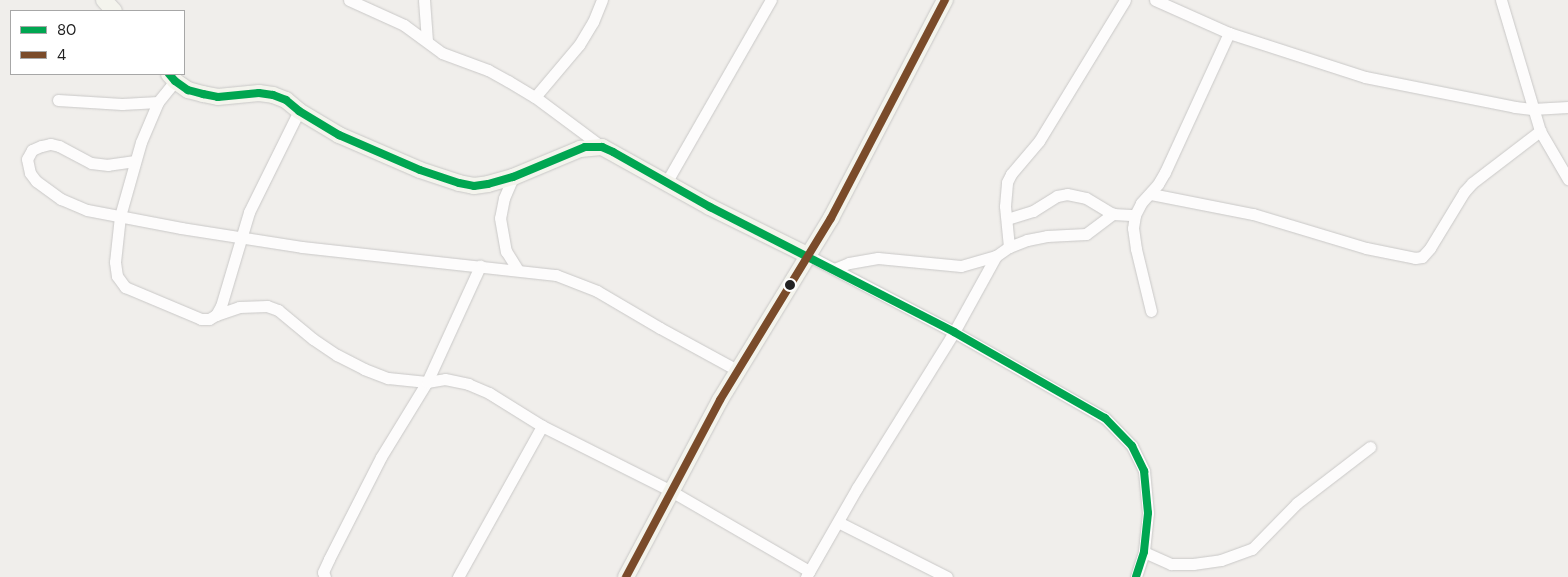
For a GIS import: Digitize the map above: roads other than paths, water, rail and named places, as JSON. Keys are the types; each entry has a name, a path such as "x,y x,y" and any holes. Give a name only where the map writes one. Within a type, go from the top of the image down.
{"street":[{"path":"104,0 113,10"},
{"path":"349,0 404,25 442,53 488,70 535,97 602,147 666,183 954,332 1105,418 1132,446 1144,471 1148,513 1144,552 1136,577"},
{"path":"424,0 426,41"},
{"path":"535,97 579,45 593,22 602,0"},
{"path":"666,183 771,0"},
{"path":"626,577 720,400 809,256 945,0"},
{"path":"1009,247 1005,192 1011,174 1038,141 1126,0"},
{"path":"1155,0 1229,33 1365,77 1532,109 1568,107"},
{"path":"1500,0 1540,131 1568,179"},
{"path":"1151,311 1136,249 1133,228 1136,215 1141,203 1151,194 1165,172 1229,33"},
{"path":"602,147 580,149 513,177 474,186 441,178 339,135 299,111 286,100 273,95 259,93 218,97 188,90 172,77 148,121 135,161 120,216 115,262 117,276 125,287 201,319 209,319 239,307 267,306 278,310 329,350 364,369 388,378 427,382 444,379 468,384 489,393 542,426 671,491 808,574 954,332 996,256"},
{"path":"58,100 122,104 158,102"},
{"path":"216,315 221,306 249,212 262,182 299,111"},
{"path":"1151,194 1253,214 1366,248 1415,258 1422,257 1427,253 1464,192 1472,183 1540,131"},
{"path":"135,161 108,165 91,163 59,146 50,144 32,150 27,159 30,173 36,181 61,199 87,210 162,225 302,247 556,274 575,281 739,371"},
{"path":"513,177 504,198 500,218 506,251 518,270"},
{"path":"1008,219 1033,212 1057,196 1067,194 1086,198 1113,214 1136,215"},
{"path":"834,269 849,263 878,258 961,266 996,256 1009,247 1026,240 1048,236 1086,234 1113,214"},
{"path":"324,577 329,559 377,466 427,382 480,266"},
{"path":"458,577 542,426"},
{"path":"1144,552 1171,564 1193,564 1221,560 1252,549 1296,503 1370,447"},
{"path":"838,522 947,577"}]}
